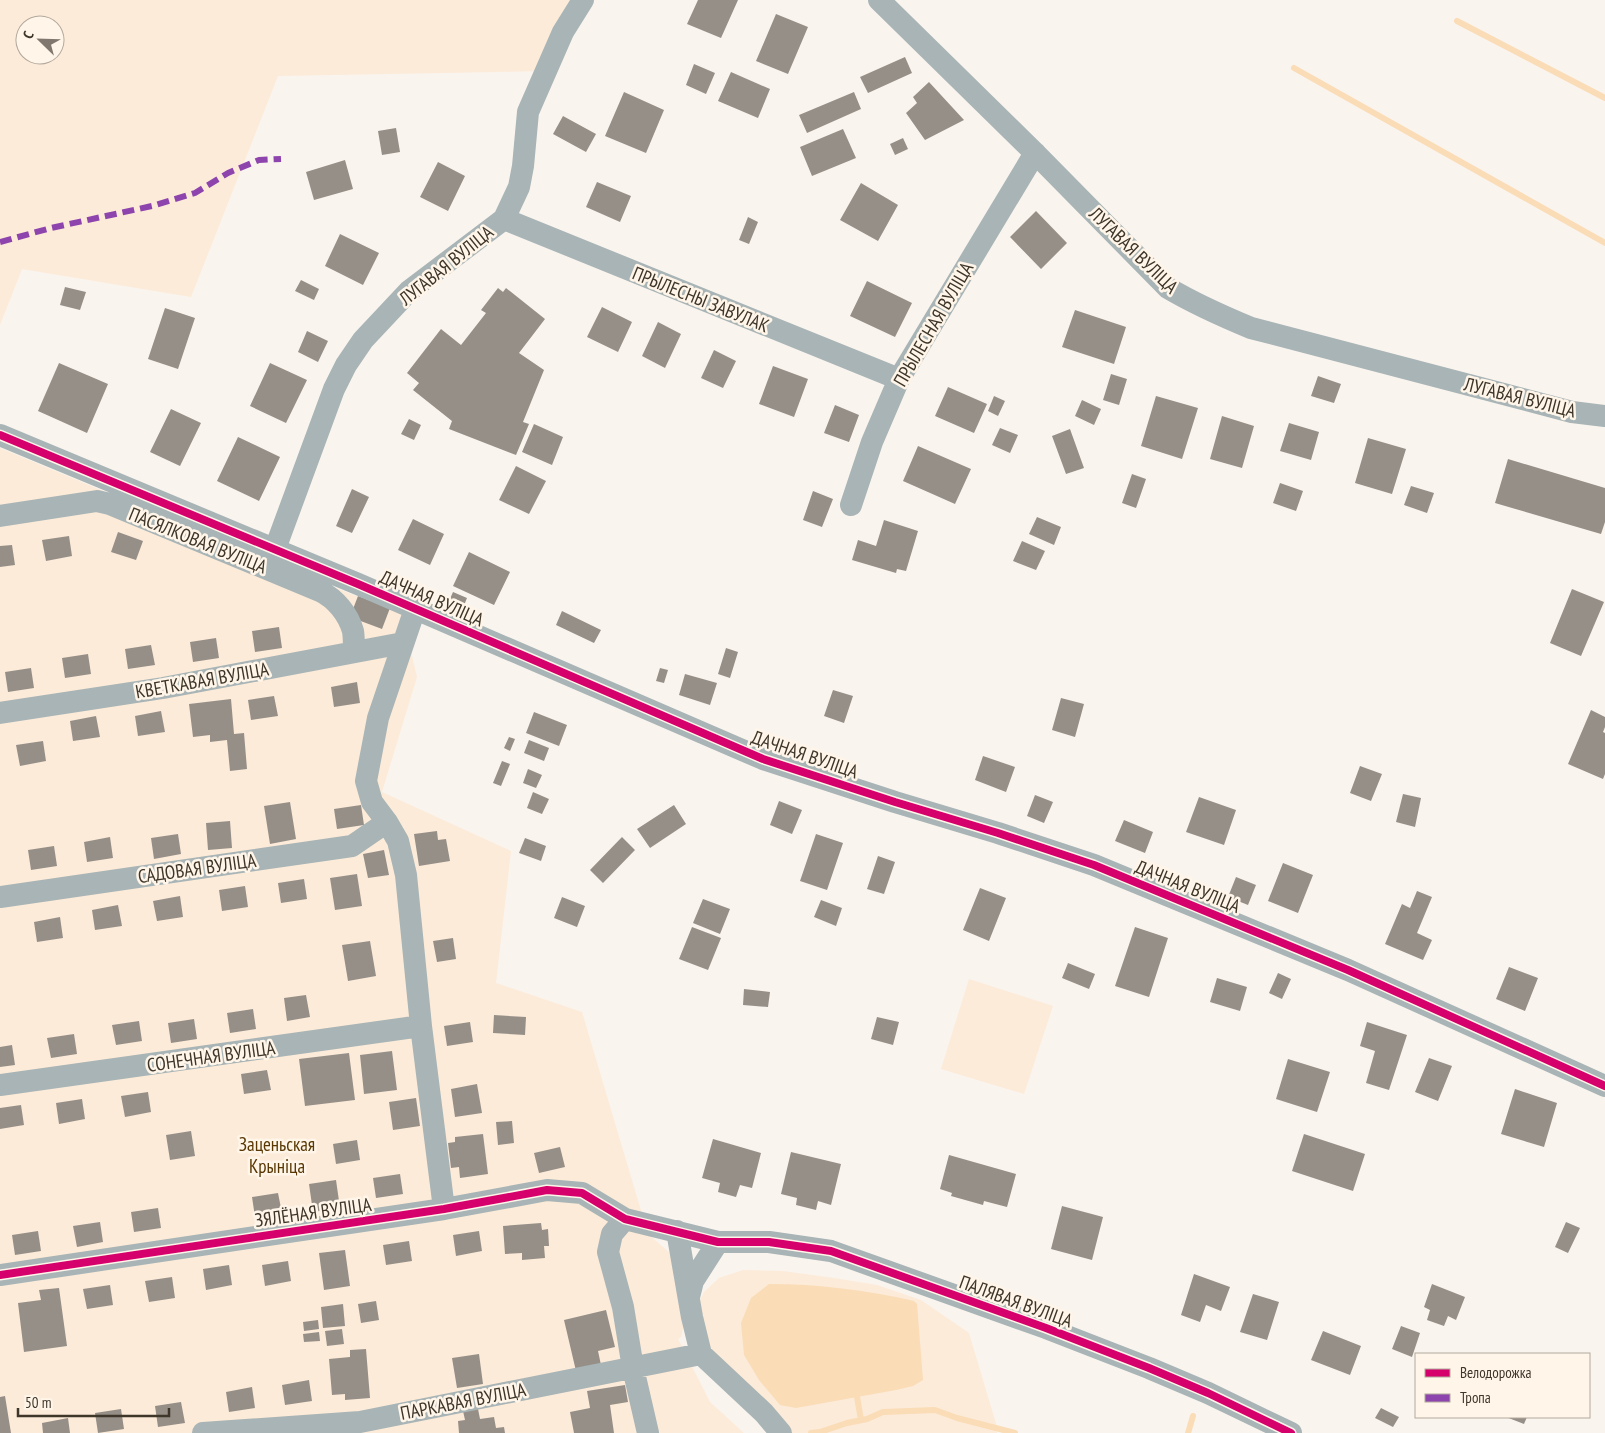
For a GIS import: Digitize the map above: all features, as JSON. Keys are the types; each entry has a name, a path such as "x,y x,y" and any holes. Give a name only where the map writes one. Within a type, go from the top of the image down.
{"street":[{"name":"ЛУГАВАЯ ВУЛІЦА","path":"275,549 334,389 346,365 359,346 409,291 504,219 518,187 523,166 528,112 563,32 583,0"},
{"name":"ЛУГАВАЯ ВУЛІЦА","path":"879,0 1035,153 1168,288 1192,302 1251,328 1572,412 1605,416"},
{"name":"ПРЫЛЕСНАЯ ВУЛІЦА","path":"851,505 872,442 899,380 1035,153"},
{"name":"ПРЫЛЕСНЫ ЗАВУЛАК","path":"504,219 899,380"},
{"name":"ДАЧНАЯ ВУЛІЦА","path":"0,435 275,549 763,759 1094,865 1348,970 1605,1086"},
{"name":"ПАСЯЛКОВАЯ ВУЛІЦА","path":"0,516 97,501 110,504 320,590 331,597 343,610 353,632 354,652"},
{"path":"415,609 378,718 366,781 372,802 398,841 406,875 421,1026 444,1209"},
{"name":"КВЕТКАВАЯ ВУЛІЦА","path":"0,714 163,688 403,643"},
{"name":"САДОВАЯ ВУЛІЦА","path":"0,897 352,846 387,822"},
{"name":"СОНЕЧНАЯ ВУЛІЦА","path":"0,1085 421,1026"},
{"name":"ЗЯЛЁНАЯ ВУЛІЦА","path":"0,1275 444,1209 547,1190 582,1193 625,1219 677,1231"},
{"path":"625,1219 612,1234 608,1252 623,1307 633,1368 648,1433"},
{"path":"677,1231 692,1317 701,1354 764,1413 781,1433"},
{"name":"ПАЛЯВАЯ ВУЛІЦА","path":"677,1231 718,1242 770,1242 831,1251 1046,1328 1149,1368 1208,1393 1291,1433"},
{"path":"689,1297 693,1281 718,1242"},
{"name":"ПАРКАВАЯ ВУЛІЦА","path":"202,1433 360,1422 701,1354"}],"green space":[{"path":"0,0 583,0 545,71 278,76 191,297 22,269 0,325"},
{"name":"Заценьская Крыніца","path":"0,448 351,594 420,618 411,652 417,677 382,792 511,851 496,983 582,1012 648,1234 677,1259 683,1328 681,1337 678,1339 710,1402 744,1433 0,1433"},
{"path":"969,979 1053,1006 1024,1094 941,1069"},
{"path":"743,1270 783,1271 877,1285 921,1300 969,1333 997,1427 997,1433 781,1433 701,1354 692,1317 704,1292 719,1278"}],"shaded area":[{"path":"769,1284 842,1288 914,1301 917,1304 923,1380 913,1386 896,1390 796,1408 780,1405 759,1380 744,1355 741,1323 751,1298"}],"building":[{"path":"698,0 738,0 721,38 687,24"},
{"path":"776,14 808,27 788,74 756,61"},
{"path":"905,57 912,73 868,93 860,77"},
{"path":"694,64 715,73 706,94 686,85"},
{"path":"731,72 770,89 758,118 718,101"},
{"path":"929,82 964,120 925,140 906,113 917,103 913,97"},
{"path":"624,92 664,110 646,153 605,136"},
{"path":"854,92 861,109 807,133 799,115"},
{"path":"563,116 596,134 586,152 553,134"},
{"path":"396,128 400,152 382,155 378,131"},
{"path":"843,129 856,158 812,176 800,147"},
{"path":"903,138 908,149 895,155 890,144"},
{"path":"345,160 353,189 314,200 306,172"},
{"path":"438,162 465,176 448,211 420,197"},
{"path":"597,182 631,196 620,222 586,207"},
{"path":"861,183 898,205 878,241 840,220"},
{"path":"1036,211 1067,243 1041,269 1010,237"},
{"path":"748,217 758,222 749,244 739,240"},
{"path":"340,234 379,253 363,285 325,266"},
{"path":"301,280 319,289 314,300 295,291"},
{"path":"867,281 912,303 895,337 850,316"},
{"path":"65,287 86,292 80,310 60,305"},
{"path":"498,288 503,292 506,288 545,319 519,353 544,370 523,422 529,424 516,455 449,429 452,421 413,390 419,383 407,373 441,329 461,345 486,313 481,310"},
{"path":"602,307 632,322 618,352 587,337"},
{"path":"165,308 195,318 178,369 148,359"},
{"path":"1075,310 1126,327 1114,364 1062,347"},
{"path":"658,322 681,334 665,368 642,356"},
{"path":"307,331 328,341 318,362 298,352"},
{"path":"714,350 736,361 723,388 701,378"},
{"path":"59,363 108,384 87,433 38,411"},
{"path":"270,363 307,380 286,423 250,406"},
{"path":"773,366 808,379 794,417 759,404"},
{"path":"1111,374 1127,379 1119,405 1103,400"},
{"path":"1318,376 1341,384 1334,403 1311,396"},
{"path":"948,387 987,404 974,433 935,416"},
{"path":"994,396 1005,401 998,416 988,411"},
{"path":"1156,396 1198,408 1182,459 1141,446"},
{"path":"1082,400 1101,409 1094,425 1075,416"},
{"path":"835,405 859,415 849,442 824,433"},
{"path":"171,409 201,423 180,466 150,452"},
{"path":"1222,416 1254,426 1242,468 1210,459"},
{"path":"409,419 421,425 414,440 401,434"},
{"path":"1289,423 1319,432 1311,460 1280,451"},
{"path":"534,424 563,437 552,465 522,452"},
{"path":"1000,428 1018,435 1010,453 992,445"},
{"path":"1070,429 1084,468 1066,474 1052,436"},
{"path":"238,437 280,457 259,501 217,481"},
{"path":"1368,438 1406,449 1392,494 1355,483"},
{"path":"918,446 971,469 955,504 903,481"},
{"path":"1508,459 1605,488 1605,522 1601,534 1495,503"},
{"path":"516,466 546,481 529,514 499,500"},
{"path":"1132,474 1146,479 1136,508 1122,503"},
{"path":"1280,483 1303,491 1296,511 1273,503"},
{"path":"1411,486 1434,493 1427,513 1404,505"},
{"path":"352,489 369,497 352,533 336,526"},
{"path":"813,491 833,499 822,527 803,520"},
{"path":"1037,517 1061,527 1054,545 1029,534"},
{"path":"413,519 444,534 430,565 398,550"},
{"path":"884,520 918,531 906,571 897,569 896,573 852,560 858,540 876,546"},
{"path":"118,532 143,541 136,560 111,552"},
{"path":"69,536 72,556 46,561 42,540"},
{"path":"1022,541 1045,551 1036,570 1013,561"},
{"path":"12,545 15,565 0,567 0,546"},
{"path":"469,552 510,572 494,605 453,586"},
{"path":"1572,589 1604,602 1581,656 1550,643"},
{"path":"453,592 467,598 460,615 446,608"},
{"path":"358,596 390,608 382,629 350,617"},
{"path":"562,611 601,630 594,643 556,625"},
{"path":"279,627 282,648 255,652 252,631"},
{"path":"216,638 219,658 193,662 190,642"},
{"path":"151,645 155,665 128,669 125,649"},
{"path":"726,648 738,652 730,678 718,674"},
{"path":"88,654 91,674 65,678 62,658"},
{"path":"31,668 34,688 8,692 5,672"},
{"path":"660,668 668,670 664,683 656,681"},
{"path":"685,674 717,683 710,705 679,695"},
{"path":"357,682 360,703 334,707 331,687"},
{"path":"833,690 853,696 844,723 824,716"},
{"path":"274,696 278,716 251,720 248,700"},
{"path":"1061,698 1084,704 1075,737 1052,730"},
{"path":"231,699 234,734 244,733 247,769 230,771 227,740 210,742 210,735 193,737 189,704"},
{"path":"1591,710 1605,717 1603,732 1605,733 1605,774 1603,779 1568,764"},
{"path":"161,711 165,732 138,736 135,716"},
{"path":"534,712 567,725 559,746 526,733"},
{"path":"96,716 100,737 73,741 70,721"},
{"path":"509,737 515,739 510,751 504,748"},
{"path":"529,740 549,748 544,761 524,753"},
{"path":"43,741 46,761 20,766 16,745"},
{"path":"983,756 1015,767 1006,792 975,780"},
{"path":"502,761 510,764 501,786 493,783"},
{"path":"1360,766 1382,774 1371,801 1350,793"},
{"path":"528,769 542,775 536,788 523,783"},
{"path":"533,792 549,799 542,814 527,808"},
{"path":"1403,794 1421,798 1415,827 1396,822"},
{"path":"1035,795 1053,802 1044,823 1027,816"},
{"path":"1199,797 1236,810 1224,845 1186,832"},
{"path":"779,801 802,810 792,834 770,825"},
{"path":"290,802 296,839 270,844 264,806"},
{"path":"361,805 364,825 337,829 334,809"},
{"path":"674,805 686,824 650,848 637,829"},
{"path":"1124,820 1153,832 1145,853 1115,841"},
{"path":"230,821 232,848 208,850 206,823"},
{"path":"437,831 438,840 446,839 450,861 419,866 414,834"},
{"path":"178,834 181,854 154,859 151,838"},
{"path":"816,834 843,843 827,890 800,881"},
{"path":"110,837 113,858 87,862 84,842"},
{"path":"622,837 635,850 603,883 590,870"},
{"path":"525,838 546,846 541,861 519,853"},
{"path":"54,846 57,866 31,870 28,850"},
{"path":"384,850 389,875 368,878 363,854"},
{"path":"878,856 895,862 884,894 867,889"},
{"path":"1283,863 1313,875 1298,913 1268,901"},
{"path":"357,874 362,906 335,910 330,878"},
{"path":"1236,877 1256,885 1248,905 1228,897"},
{"path":"304,879 307,899 281,903 278,883"},
{"path":"245,886 248,907 222,911 219,890"},
{"path":"980,888 1006,898 989,941 963,930"},
{"path":"1417,891 1432,897 1417,933 1432,940 1423,960 1385,944 1402,904 1410,908"},
{"path":"180,896 183,917 157,921 153,901"},
{"path":"562,897 585,906 577,927 554,918"},
{"path":"703,899 730,909 720,934 693,923"},
{"path":"821,900 842,908 836,926 814,917"},
{"path":"118,905 122,926 95,930 92,910"},
{"path":"60,917 63,938 37,942 34,922"},
{"path":"692,927 721,938 708,970 679,959"},
{"path":"1135,927 1168,938 1149,997 1115,986"},
{"path":"453,938 456,959 437,962 433,941"},
{"path":"370,941 376,976 348,981 342,945"},
{"path":"1068,963 1095,974 1089,989 1062,978"},
{"path":"1509,967 1538,978 1525,1011 1496,999"},
{"path":"1278,973 1291,979 1282,999 1269,993"},
{"path":"1217,978 1247,987 1240,1011 1210,1002"},
{"path":"744,989 770,992 768,1007 743,1005"},
{"path":"306,995 310,1017 287,1021 284,998"},
{"path":"253,1009 256,1029 230,1033 227,1013"},
{"path":"494,1015 526,1017 525,1035 493,1033"},
{"path":"877,1017 899,1022 893,1045 871,1039"},
{"path":"194,1019 197,1039 171,1043 168,1023"},
{"path":"139,1021 142,1041 116,1045 112,1025"},
{"path":"470,1022 473,1042 447,1046 444,1026"},
{"path":"1367,1022 1407,1035 1389,1090 1366,1083 1375,1051 1360,1046"},
{"path":"74,1034 77,1054 51,1058 47,1038"},
{"path":"12,1045 15,1065 0,1067 0,1047"},
{"path":"392,1051 397,1090 364,1094 360,1055"},
{"path":"349,1053 355,1100 305,1106 299,1059"},
{"path":"1429,1058 1452,1066 1438,1101 1415,1092"},
{"path":"1288,1059 1330,1072 1317,1112 1276,1099"},
{"path":"267,1070 271,1090 244,1094 241,1074"},
{"path":"477,1084 482,1113 455,1117 451,1089"},
{"path":"1515,1089 1557,1103 1544,1147 1501,1134"},
{"path":"148,1092 151,1112 125,1117 121,1096"},
{"path":"416,1098 420,1126 393,1130 389,1102"},
{"path":"82,1099 85,1119 59,1124 56,1103"},
{"path":"21,1105 24,1125 0,1129 0,1108"},
{"path":"512,1121 514,1143 498,1145 496,1122"},
{"path":"191,1131 195,1156 170,1160 166,1135"},
{"path":"483,1134 488,1174 460,1178 459,1167 451,1168 448,1143 455,1142 455,1137"},
{"path":"1304,1134 1365,1154 1353,1191 1292,1171"},
{"path":"713,1139 761,1153 752,1188 740,1185 736,1197 718,1192 720,1183 702,1178"},
{"path":"357,1140 360,1160 336,1164 333,1144"},
{"path":"560,1147 565,1167 539,1173 534,1153"},
{"path":"791,1152 841,1164 831,1205 818,1201 816,1210 796,1205 797,1198 781,1194"},
{"path":"949,1155 1016,1174 1007,1207 984,1201 983,1205 951,1196 952,1193 940,1189"},
{"path":"400,1174 403,1194 376,1198 373,1178"},
{"path":"336,1180 340,1208 313,1212 309,1184"},
{"path":"278,1193 282,1213 255,1217 252,1197"},
{"path":"1062,1206 1103,1217 1092,1260 1051,1249"},
{"path":"158,1208 161,1228 134,1232 131,1212"},
{"path":"100,1222 103,1242 77,1247 73,1226"},
{"path":"1566,1222 1580,1228 1568,1253 1555,1247"},
{"path":"541,1223 542,1230 548,1229 549,1246 544,1246 545,1258 522,1260 522,1253 505,1254 503,1226"},
{"path":"38,1231 41,1251 15,1255 12,1235"},
{"path":"479,1231 482,1251 456,1256 453,1235"},
{"path":"409,1241 412,1261 386,1265 383,1245"},
{"path":"345,1250 350,1286 324,1290 319,1253"},
{"path":"288,1261 291,1281 265,1286 262,1265"},
{"path":"229,1265 232,1285 206,1290 203,1269"},
{"path":"1194,1274 1230,1287 1221,1311 1206,1305 1200,1322 1181,1315"},
{"path":"172,1277 175,1298 149,1302 145,1281"},
{"path":"1432,1284 1465,1297 1456,1320 1448,1316 1444,1326 1427,1320 1430,1310 1424,1307"},
{"path":"110,1285 113,1305 87,1309 83,1289"},
{"path":"59,1288 67,1346 24,1352 18,1303 41,1300 39,1290"},
{"path":"1253,1294 1279,1302 1267,1340 1240,1332"},
{"path":"376,1301 379,1320 361,1323 358,1304"},
{"path":"343,1304 345,1326 323,1328 321,1307"},
{"path":"606,1310 615,1347 598,1351 601,1365 576,1371 564,1320"},
{"path":"318,1320 319,1329 304,1331 303,1322"},
{"path":"1401,1326 1420,1333 1412,1357 1392,1349"},
{"path":"342,1329 344,1344 327,1346 325,1331"},
{"path":"1323,1331 1361,1346 1350,1375 1311,1360"},
{"path":"319,1332 320,1341 304,1342 303,1334"},
{"path":"366,1349 370,1398 345,1400 345,1394 332,1395 329,1359 350,1357 350,1350"},
{"path":"479,1354 483,1384 457,1388 452,1358"},
{"path":"309,1380 312,1401 285,1405 282,1385"},
{"path":"625,1385 628,1402 610,1405 614,1433 574,1433 570,1412 590,1408 587,1391"},
{"path":"252,1387 255,1408 229,1412 226,1392"},
{"path":"5,1396 11,1433 0,1433 0,1397"},
{"path":"181,1402 185,1423 158,1427 155,1406"},
{"path":"1381,1408 1399,1417 1393,1427 1375,1418"},
{"path":"121,1409 124,1429 98,1433 95,1413"},
{"path":"478,1409 480,1419 494,1417 496,1428 504,1427 505,1433 459,1433 458,1421 465,1420 463,1411"},
{"path":"68,1418 70,1433 43,1433 42,1423"},
{"path":"1509,1418 1527,1418 1524,1424"}],"waterway":[{"path":"1457,21 1605,98"},
{"path":"1294,68 1605,243"},
{"path":"857,1397 861,1420"},
{"path":"811,1433 867,1419 883,1412 935,1410 957,1418 1015,1433"},
{"path":"1188,1433 1193,1416"}],"marked path":[{"path":"0,242 51,228 152,206 195,193 228,173 259,160 281,159"}],"cycle path":[{"path":"0,435 358,584 763,759 1094,865 1348,970 1605,1086"},
{"path":"0,1275 444,1209 547,1190 582,1193 625,1219 718,1242 769,1242 831,1251 1046,1328 1149,1368 1208,1393 1291,1433"}]}
